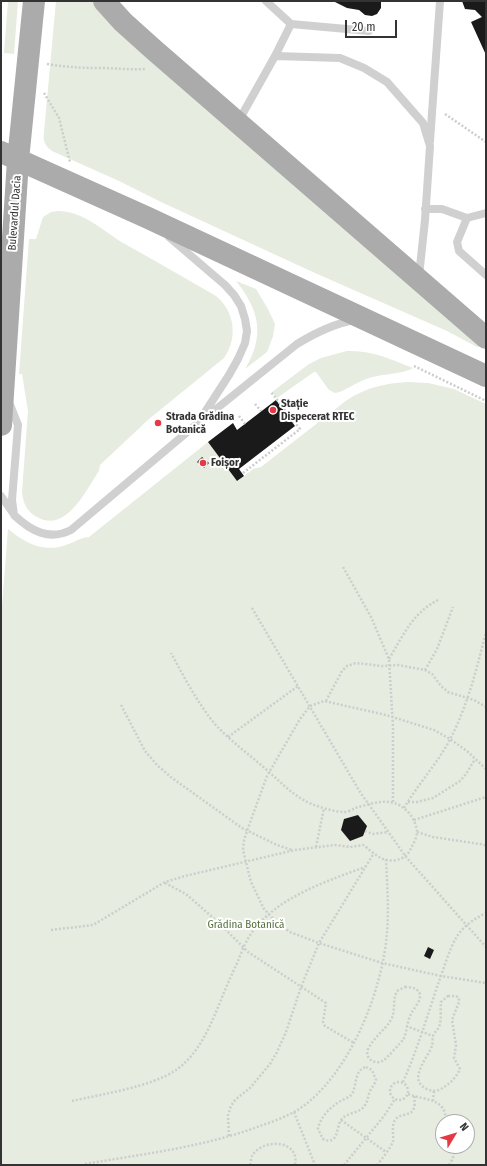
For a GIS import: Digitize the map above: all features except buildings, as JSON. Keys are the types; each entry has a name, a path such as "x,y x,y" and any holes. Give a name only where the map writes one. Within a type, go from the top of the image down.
{"main road":[{"name":"Bulevardul Dacia","path":"1,425 4,388 10,156 34,1"},
{"path":"104,1 123,22 237,123 486,338"},
{"path":"10,156 486,376"}],"lane":[{"path":"266,1 291,24 369,31"},
{"path":"418,279 430,146 440,1"},
{"path":"237,123 275,56 291,24"},
{"path":"275,56 340,58 364,68 387,82 412,108 423,123 430,146"},
{"path":"425,209 442,209 467,218 486,213"},
{"path":"146,218 225,285 241,306 245,319 247,330 245,342 238,359 198,423"},
{"path":"467,218 457,242 459,251 486,275"},
{"path":"1,496 14,515 26,526 40,533 63,534 71,530 198,423 297,344 332,325 363,319"},
{"path":"4,388 18,425 12,500 14,515"}],"path":[{"path":"46,64 79,68 132,70 146,69"},
{"path":"44,92 58,118 70,162"},
{"path":"433,105 486,142"},
{"path":"414,366 486,401"},
{"path":"243,473 300,429 271,392"},
{"path":"255,404 261,411"},
{"path":"240,416 245,424"},
{"path":"343,566 371,617 389,659 392,716 393,802"},
{"path":"389,659 406,629 418,614 428,605 440,599"},
{"path":"426,670 437,649 453,607"},
{"path":"252,608 369,804 388,832 406,856 486,947"},
{"path":"404,808 435,764 450,739 468,698 486,632"},
{"path":"51,930 93,925 165,882 245,861 293,850 335,845 350,847 363,845 383,859 401,859 406,856 414,844 417,832 414,820 410,813 393,802 369,804 343,812 324,808 301,799 288,790 228,737 214,722 203,707 171,654"},
{"path":"326,701 342,671 347,666 356,663 382,666 404,666 426,670 432,674 441,686 448,692 468,698 486,707"},
{"path":"228,737 298,686"},
{"path":"486,769 450,739 434,730 392,716 324,701 310,706 300,718 269,772 247,831 243,850 251,882 269,916 290,932 382,963 441,976 486,983"},
{"path":"121,706 145,751 157,765 172,778 247,831 277,845 293,850"},
{"path":"407,802 417,802 433,798 460,781 475,759"},
{"path":"414,820 486,797"},
{"path":"316,847 324,808"},
{"path":"365,831 373,834 388,832"},
{"path":"417,832 433,837 486,845"},
{"path":"229,1136 228,1115 231,1106 235,1100 250,1088 270,1064 277,1052 286,1032 301,987 319,943 374,853"},
{"path":"85,1164 229,1136 294,1112 320,1092 339,1068 354,1043 375,991 387,933 388,896 386,859"},
{"path":"72,1101 144,1084 166,1076 177,1070 189,1058 209,1030 244,947 253,931 269,916 299,895 328,881 365,867"},
{"path":"165,882 186,894 220,924 248,952 326,1003 322,1022 325,1026 354,1043"},
{"path":"403,1082 456,938 466,925 486,913"},
{"path":"406,987 416,989 420,996 406,1026 403,1040 384,1060 375,1062 368,1058 368,1048 391,1020 393,1014 393,1002 397,991 406,987"},
{"path":"448,996 456,996 459,1002 452,1020 456,1045 454,1058 460,1069 459,1073 447,1086 441,1090 434,1091 424,1088 419,1081 418,1075 420,1067 432,1045 433,1036 439,1027 441,1002 448,996"},
{"path":"406,1026 433,1036"},
{"path":"363,1068 370,1068 374,1073 376,1080 370,1090 365,1106 340,1120 336,1136 330,1140 323,1139 318,1129 319,1124 325,1114 338,1102 350,1096 354,1089 358,1075 363,1068"},
{"path":"398,1081 403,1082 408,1088 408,1094 402,1100 395,1098 390,1093 391,1087 398,1081"},
{"path":"433,1101 434,1091"},
{"path":"408,1094 439,1103 443,1106 445,1114"},
{"path":"377,1165 393,1140 394,1122 396,1118 406,1115 412,1111 415,1102 414,1096"},
{"path":"344,1165 384,1116 395,1098"},
{"path":"294,1112 315,1165"},
{"path":"340,1120 386,1152"},
{"path":"250,1165 252,1155 267,1145 275,1144 283,1144 294,1152 296,1158 295,1165"},
{"path":"449,1165 454,1154"}],"green space":[{"path":"8,1 18,1 14,54 4,53"},
{"path":"56,1 92,1 107,19 481,346 477,347 447,331 315,273 49,149 44,140 44,135"},
{"path":"58,211 76,214 85,218 125,244 216,296 227,309 231,317 233,334 224,358 149,419 100,465 99,471 74,508 57,520 47,521 31,513 26,507 22,492 28,411 22,374 19,374 29,239 36,239 43,217 51,212"},
{"path":"236,281 256,289 275,324 273,336 267,352 245,369 255,346 257,324 255,313 244,292"},
{"path":"347,351 365,352 389,358 413,368 404,372 369,378 360,381 343,391 335,393 329,390 316,372 314,372 277,398 272,392 309,364 321,358"},
{"name":"Grădina Botanică","path":"407,382 428,383 454,389 486,404 486,1165 1,1165 1,619 8,529 21,539 35,545 50,548 66,545 82,538 89,537 208,442 238,481 253,469 261,467 347,400 369,389 383,385"}],"place":[{"name":"Stație Dispecerat RTEC","path":"273,410"},
{"name":"Strada Grădina Botanică","path":"158,423"},
{"name":"Foișor","path":"203,463"}]}
